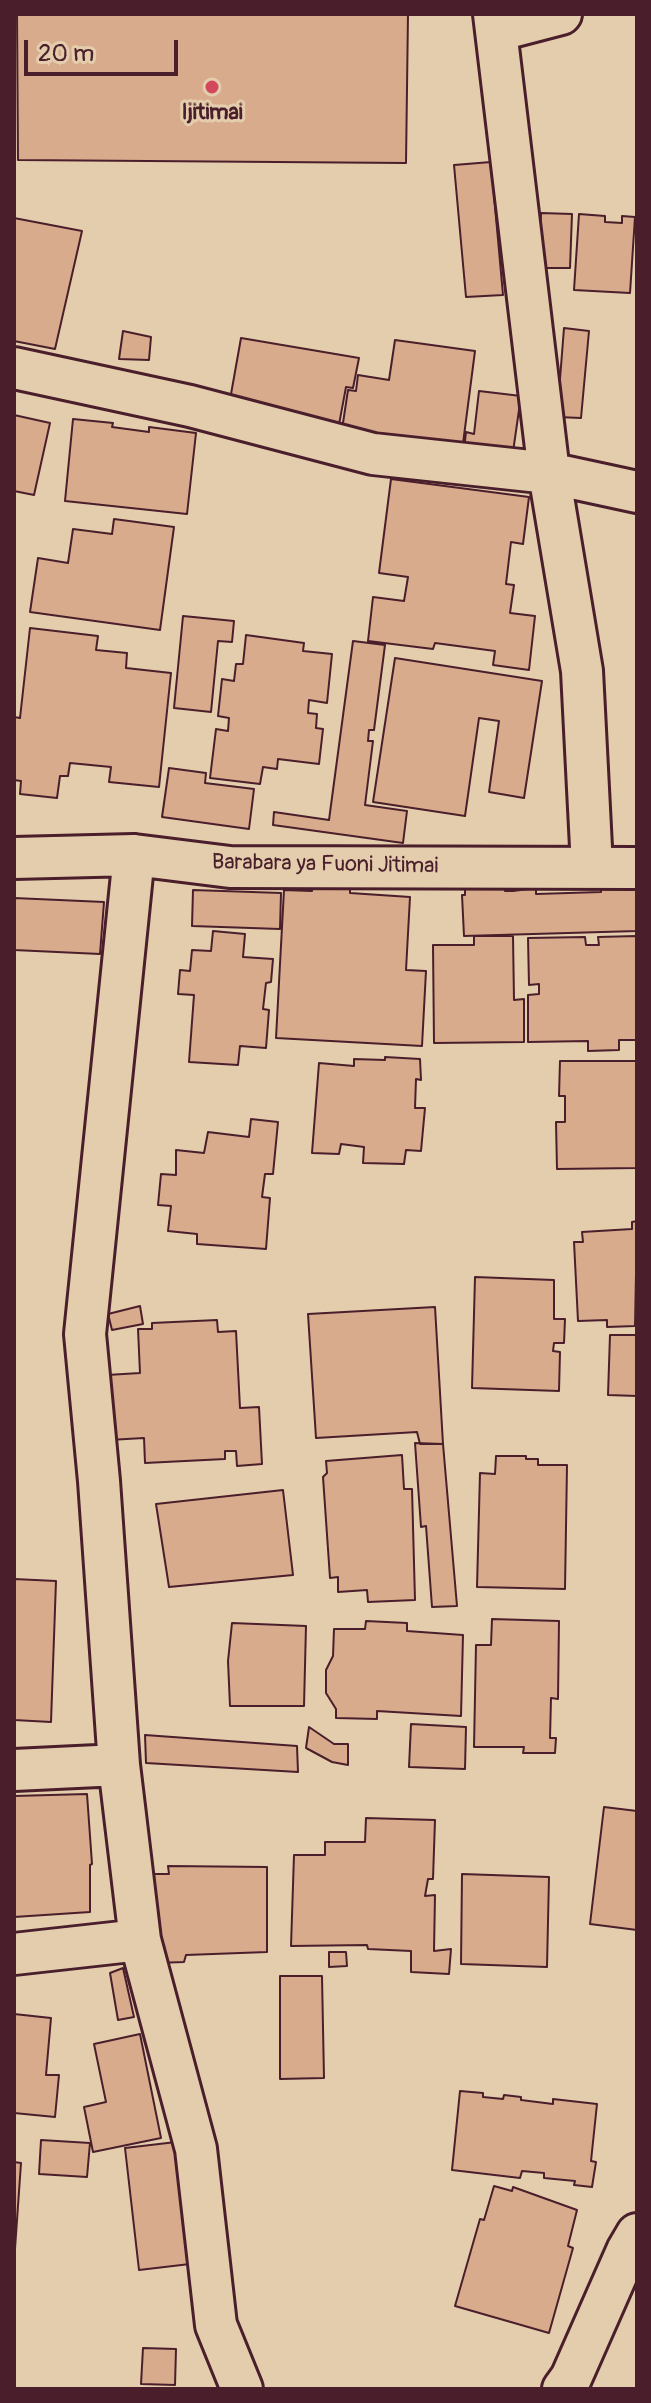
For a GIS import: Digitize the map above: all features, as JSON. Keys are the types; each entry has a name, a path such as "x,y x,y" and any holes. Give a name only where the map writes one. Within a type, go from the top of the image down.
{"street":[{"path":"561,14 495,23 549,473 582,671 592,867"},
{"path":"14,368 190,406 373,454 549,473 637,492"},
{"path":"134,855 85,1334 101,1496 119,1765 140,1940 196,2149 216,2325 242,2389"},
{"name":"Barabara ya Fuoni Jitimai","path":"14,858 134,855 230,867 637,868"},
{"path":"14,1770 119,1765"},
{"path":"14,1954 140,1940"},
{"path":"563,2389 571,2378 637,2234"}],"building":[{"name":"Ijitimai","path":"17,14 408,14 406,163 18,160"},
{"path":"491,162 503,295 466,297 454,165"},
{"path":"541,213 572,214 570,268 539,268"},
{"path":"579,214 605,216 605,222 622,223 622,216 635,217 630,293 574,290"},
{"path":"14,218 82,231 55,349 14,341"},
{"path":"564,328 589,331 581,418 557,417"},
{"path":"123,331 151,337 149,360 119,359"},
{"path":"241,338 359,358 353,388 346,387 338,430 228,411"},
{"path":"395,340 475,351 461,459 341,436 348,390 356,391 358,375 389,380"},
{"path":"479,391 521,396 511,466 463,459 466,432 474,434"},
{"path":"14,415 50,423 34,495 14,491"},
{"path":"73,419 113,423 112,427 149,432 149,427 196,433 187,514 65,501"},
{"path":"391,479 529,497 523,544 511,542 506,584 514,585 510,613 535,616 529,670 493,665 495,651 435,643 433,649 368,641 373,597 404,601 408,577 379,573"},
{"path":"114,519 174,527 160,630 30,612 38,558 68,563 73,529 112,534"},
{"path":"183,616 234,621 232,642 218,641 211,712 174,708"},
{"path":"30,628 98,636 96,650 127,653 126,668 171,673 159,787 109,782 111,767 70,763 68,776 60,776 57,798 20,794 21,781 14,780 14,717 20,718"},
{"path":"246,635 304,643 303,651 332,654 327,703 309,700 308,713 317,714 316,728 323,729 319,764 278,759 277,769 263,767 260,784 210,778 216,729 228,731 229,718 218,716 222,679 234,681 236,664 243,664"},
{"path":"353,641 385,645 374,730 369,730 368,741 373,741 365,805 407,811 403,843 273,825 274,812 329,820"},
{"path":"395,658 542,681 524,798 489,792 499,721 479,718 465,816 373,802"},
{"path":"169,768 206,773 205,783 254,789 249,829 162,817"},
{"path":"312,883 350,884 350,893 410,897 406,970 426,971 422,1046 276,1038 284,890 312,891"},
{"path":"637,885 637,931 464,936 462,895 465,895 465,888 505,887 505,891 513,891 536,888 536,894 601,892 601,886"},
{"path":"193,890 281,893 280,929 192,926"},
{"path":"14,898 104,902 100,954 14,950"},
{"path":"213,931 245,934 243,957 273,959 271,982 266,983 263,1009 269,1010 266,1048 240,1046 238,1065 189,1062 194,995 178,994 180,970 190,971 192,950 211,951"},
{"path":"474,936 513,936 514,1000 524,999 524,1042 434,1043 433,945 474,945"},
{"path":"637,936 637,1040 619,1040 619,1050 588,1051 588,1041 528,1042 528,995 539,994 539,984 529,985 528,938 585,937 586,945 599,945 598,937"},
{"path":"385,1057 420,1059 421,1080 416,1079 415,1108 425,1108 421,1151 406,1150 404,1164 363,1163 364,1147 341,1144 339,1154 312,1153 319,1063 354,1066 354,1059 385,1060"},
{"path":"560,1061 636,1061 637,1168 557,1169 556,1122 565,1122 565,1096 559,1096"},
{"path":"251,1119 278,1122 273,1174 265,1174 262,1197 270,1198 266,1249 197,1244 197,1234 168,1231 171,1206 158,1205 161,1174 176,1175 176,1150 204,1153 208,1132 249,1137"},
{"path":"637,1221 635,1326 607,1327 607,1320 578,1321 574,1242 583,1242 582,1232 632,1229 632,1222"},
{"path":"475,1277 554,1280 554,1319 565,1319 564,1343 554,1343 553,1351 560,1352 559,1391 472,1388"},
{"path":"140,1306 143,1324 112,1330 108,1314"},
{"path":"435,1307 443,1444 420,1444 417,1432 316,1438 308,1314"},
{"path":"217,1320 218,1332 236,1331 240,1408 259,1407 262,1464 237,1466 236,1451 225,1451 225,1459 145,1463 144,1438 109,1440 107,1375 140,1373 138,1329 152,1329 152,1323"},
{"path":"610,1335 637,1335 637,1396 608,1395"},
{"path":"415,1443 443,1444 457,1606 432,1607 426,1526 421,1527"},
{"path":"402,1455 404,1489 412,1489 415,1600 368,1602 367,1590 338,1592 338,1577 330,1578 323,1477 327,1473 326,1461"},
{"path":"496,1456 526,1456 526,1459 538,1459 538,1465 567,1465 565,1589 477,1587 480,1473 495,1474"},
{"path":"283,1490 293,1575 169,1587 156,1504"},
{"path":"14,1579 56,1581 51,1722 14,1720"},
{"path":"492,1619 559,1621 558,1699 551,1698 550,1738 556,1738 555,1753 523,1753 524,1747 474,1747 476,1645 491,1645"},
{"path":"366,1621 407,1623 407,1631 463,1635 461,1716 377,1711 377,1719 336,1718 336,1709 326,1693 326,1670 333,1656 334,1629 365,1629"},
{"path":"232,1623 306,1626 304,1706 230,1706 228,1661"},
{"path":"411,1724 466,1727 465,1769 409,1767"},
{"path":"309,1727 334,1744 348,1744 348,1765 332,1762 306,1748"},
{"path":"145,1735 297,1746 298,1772 146,1763"},
{"path":"87,1794 92,1864 90,1912 14,1917 14,1796"},
{"path":"604,1807 637,1811 637,1930 590,1924"},
{"path":"366,1818 435,1820 433,1879 428,1879 425,1896 435,1895 434,1951 451,1949 449,1974 411,1972 411,1951 368,1949 367,1945 291,1946 294,1855 325,1855 325,1842 365,1842"},
{"path":"168,1866 267,1867 267,1952 186,1955 184,1962 156,1963 154,1874 169,1874"},
{"path":"462,1874 549,1877 547,1967 461,1964"},
{"path":"329,1952 346,1952 347,1966 329,1967"},
{"path":"123,1968 134,2017 118,2020 110,1973"},
{"path":"280,1976 322,1976 324,2078 280,2079"},
{"path":"14,2014 51,2018 46,2075 59,2075 55,2117 14,2113"},
{"path":"140,2034 161,2138 93,2152 84,2107 106,2102 94,2044"},
{"path":"460,2091 483,2093 483,2097 503,2099 504,2095 553,2104 553,2099 597,2104 591,2161 596,2162 592,2187 574,2185 575,2181 544,2178 544,2173 522,2171 520,2178 452,2170"},
{"path":"41,2140 90,2143 87,2177 39,2174"},
{"path":"176,2142 190,2264 139,2270 125,2148"},
{"path":"14,2162 21,2163 14,2263"},
{"path":"494,2186 512,2191 513,2187 577,2210 568,2246 573,2248 549,2333 455,2306 480,2219 484,2220"},
{"path":"143,2348 176,2349 175,2385 141,2384"}],"place":[{"name":"Ijitimai","path":"212,87"}]}
